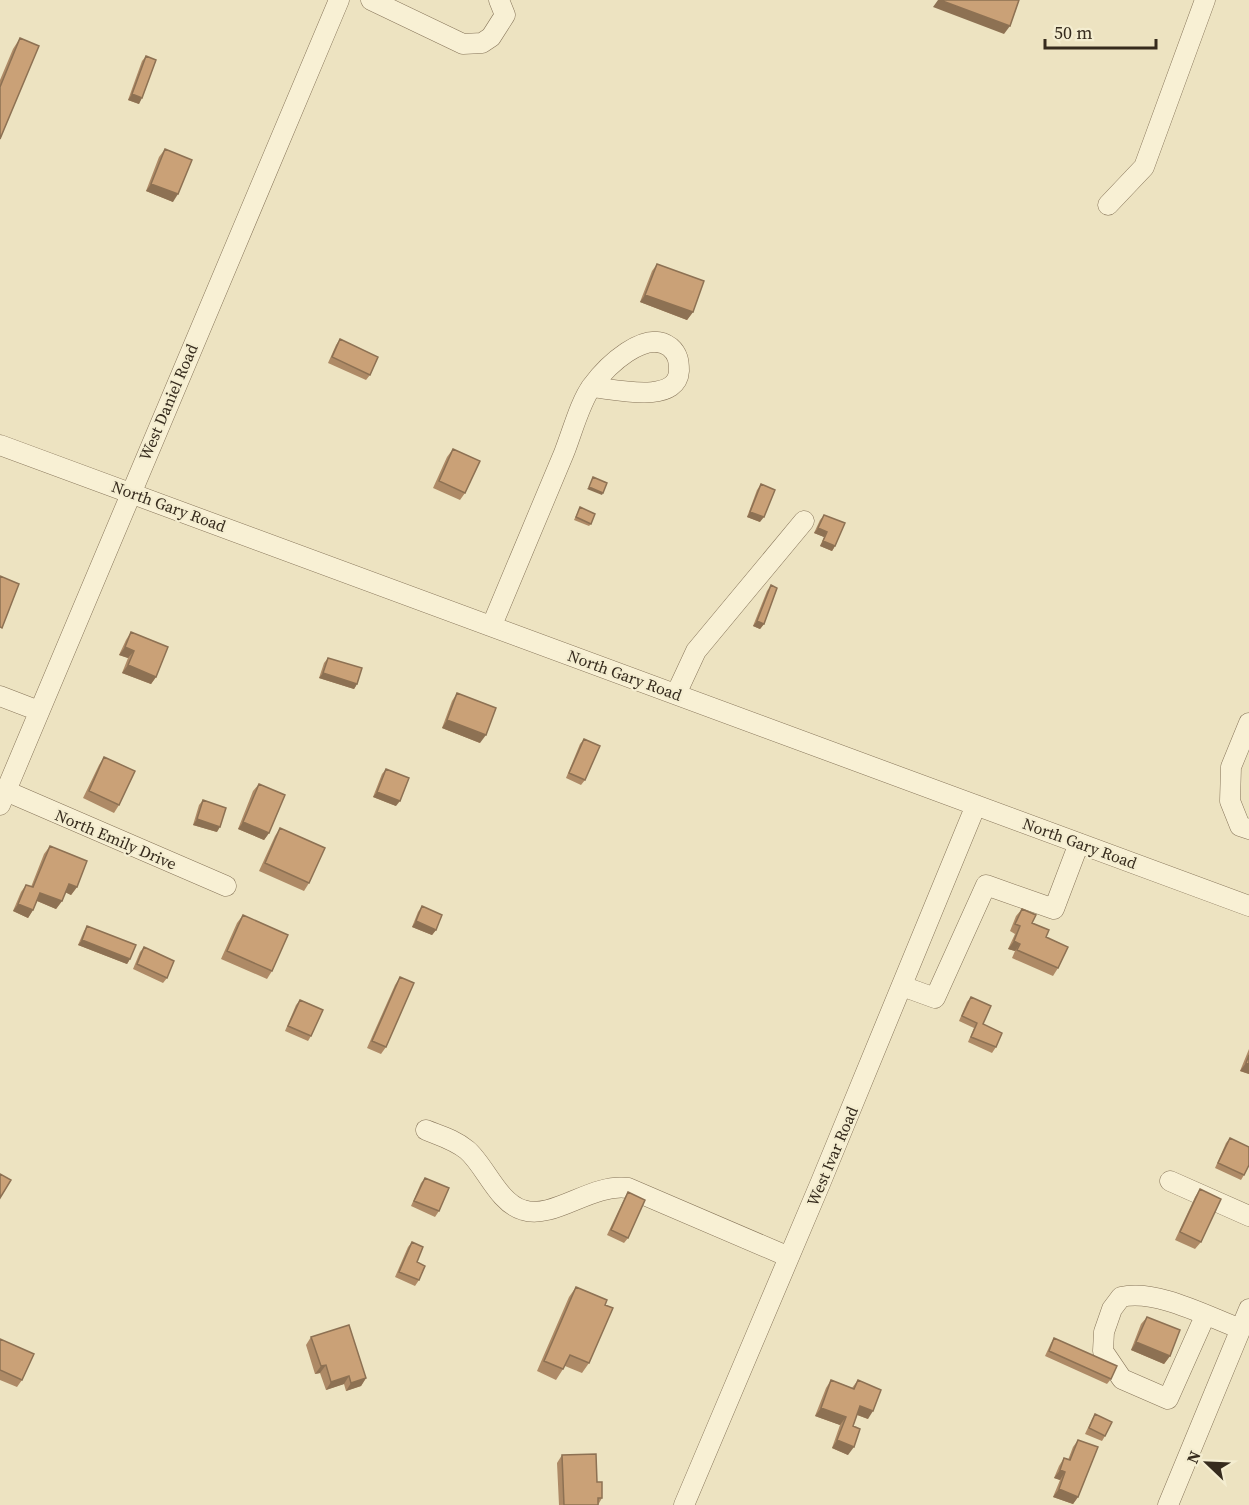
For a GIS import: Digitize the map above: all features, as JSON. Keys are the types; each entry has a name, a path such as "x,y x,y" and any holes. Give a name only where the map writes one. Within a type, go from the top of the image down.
{"street":[{"name":"West Daniel Road","path":"3,798 339,0"},
{"path":"371,0 464,45 482,43 491,37 504,15 499,0"},
{"path":"1108,204 1144,167 1205,0"},
{"path":"492,625 591,387"},
{"name":"North Gary Road","path":"0,445 131,491 976,805 1248,902"},
{"path":"676,694 696,651 804,521"},
{"path":"0,696 39,711"},
{"path":"1249,723 1232,767 1230,801 1240,826 1249,829"},
{"name":"North Emily Drive","path":"3,798 226,886"},
{"name":"West Ivar Road","path":"684,1505 976,805"},
{"path":"902,986 935,998 986,885 1054,909 1080,843"},
{"path":"426,1130 452,1140 469,1151 488,1179 520,1210 539,1213 595,1191 615,1186 628,1188 789,1257"},
{"path":"1170,1181 1249,1216"},
{"path":"1205,1316 1168,1399 1122,1379 1103,1351 1104,1332 1112,1309 1121,1297 1135,1294 1154,1297 1241,1329"},
{"path":"1167,1505 1249,1309"}],"building":[{"path":"940,0 1019,0 1010,26"},
{"path":"20,38 39,46 0,139 0,87"},
{"path":"146,56 156,60 142,98 132,94"},
{"path":"165,149 192,160 178,194 151,184"},
{"path":"657,264 704,281 693,312 645,295"},
{"path":"340,339 378,357 370,375 332,357"},
{"path":"453,449 480,461 465,493 439,481"},
{"path":"593,477 607,483 603,493 589,487"},
{"path":"761,484 775,490 764,517 750,512"},
{"path":"580,507 595,514 591,524 576,517"},
{"path":"824,515 845,523 835,546 823,541 827,532 818,528"},
{"path":"0,576 19,584 2,628 0,627"},
{"path":"771,585 777,588 764,624 757,621"},
{"path":"131,632 168,647 156,677 128,665 134,651 125,647"},
{"path":"328,658 362,668 357,684 323,673"},
{"path":"457,693 496,708 486,735 447,720"},
{"path":"584,739 600,746 585,780 569,773"},
{"path":"104,757 135,771 119,805 89,791"},
{"path":"386,769 409,778 400,801 377,792"},
{"path":"259,784 285,795 269,833 243,822"},
{"path":"203,800 226,808 220,827 197,819"},
{"path":"280,828 325,848 309,883 265,863"},
{"path":"50,846 87,861 77,887 69,884 62,901 40,893 33,910 18,904 26,885 33,887"},
{"path":"422,906 442,915 436,930 416,921"},
{"path":"1022,909 1036,915 1032,923 1049,930 1046,937 1068,947 1058,968 1017,950 1020,944 1014,941 1020,926 1015,924"},
{"path":"243,915 288,935 272,971 227,951"},
{"path":"87,926 136,945 130,959 82,940"},
{"path":"144,947 174,961 167,978 137,964"},
{"path":"400,977 414,983 386,1047 372,1041"},
{"path":"971,997 991,1006 983,1024 1002,1033 996,1047 971,1037 977,1023 962,1016"},
{"path":"300,1000 323,1010 311,1036 288,1026"},
{"path":"1230,1138 1249,1147 1249,1165 1244,1175 1218,1163"},
{"path":"0,1174 11,1180 0,1198"},
{"path":"425,1178 449,1188 439,1211 414,1201"},
{"path":"1200,1189 1221,1199 1201,1242 1180,1232"},
{"path":"628,1192 645,1200 628,1238 611,1230"},
{"path":"412,1242 423,1247 417,1262 425,1266 419,1280 399,1272"},
{"path":"576,1287 607,1300 605,1305 613,1308 589,1363 570,1355 563,1369 544,1361"},
{"path":"1147,1317 1180,1330 1170,1356 1136,1342"},
{"path":"349,1325 366,1378 351,1383 349,1376 331,1382 326,1365 321,1366 311,1337"},
{"path":"1054,1338 1117,1366 1111,1379 1049,1351"},
{"path":"0,1339 34,1354 22,1380 0,1370"},
{"path":"831,1380 854,1389 858,1380 881,1390 873,1411 860,1406 853,1426 860,1429 854,1447 837,1440 846,1417 821,1408"},
{"path":"1095,1414 1112,1422 1105,1436 1089,1428"},
{"path":"1078,1440 1098,1447 1078,1497 1059,1489 1065,1472 1060,1470 1064,1458 1070,1460"},
{"path":"596,1454 597,1482 602,1482 602,1498 598,1498 598,1505 564,1505 562,1455"}]}
